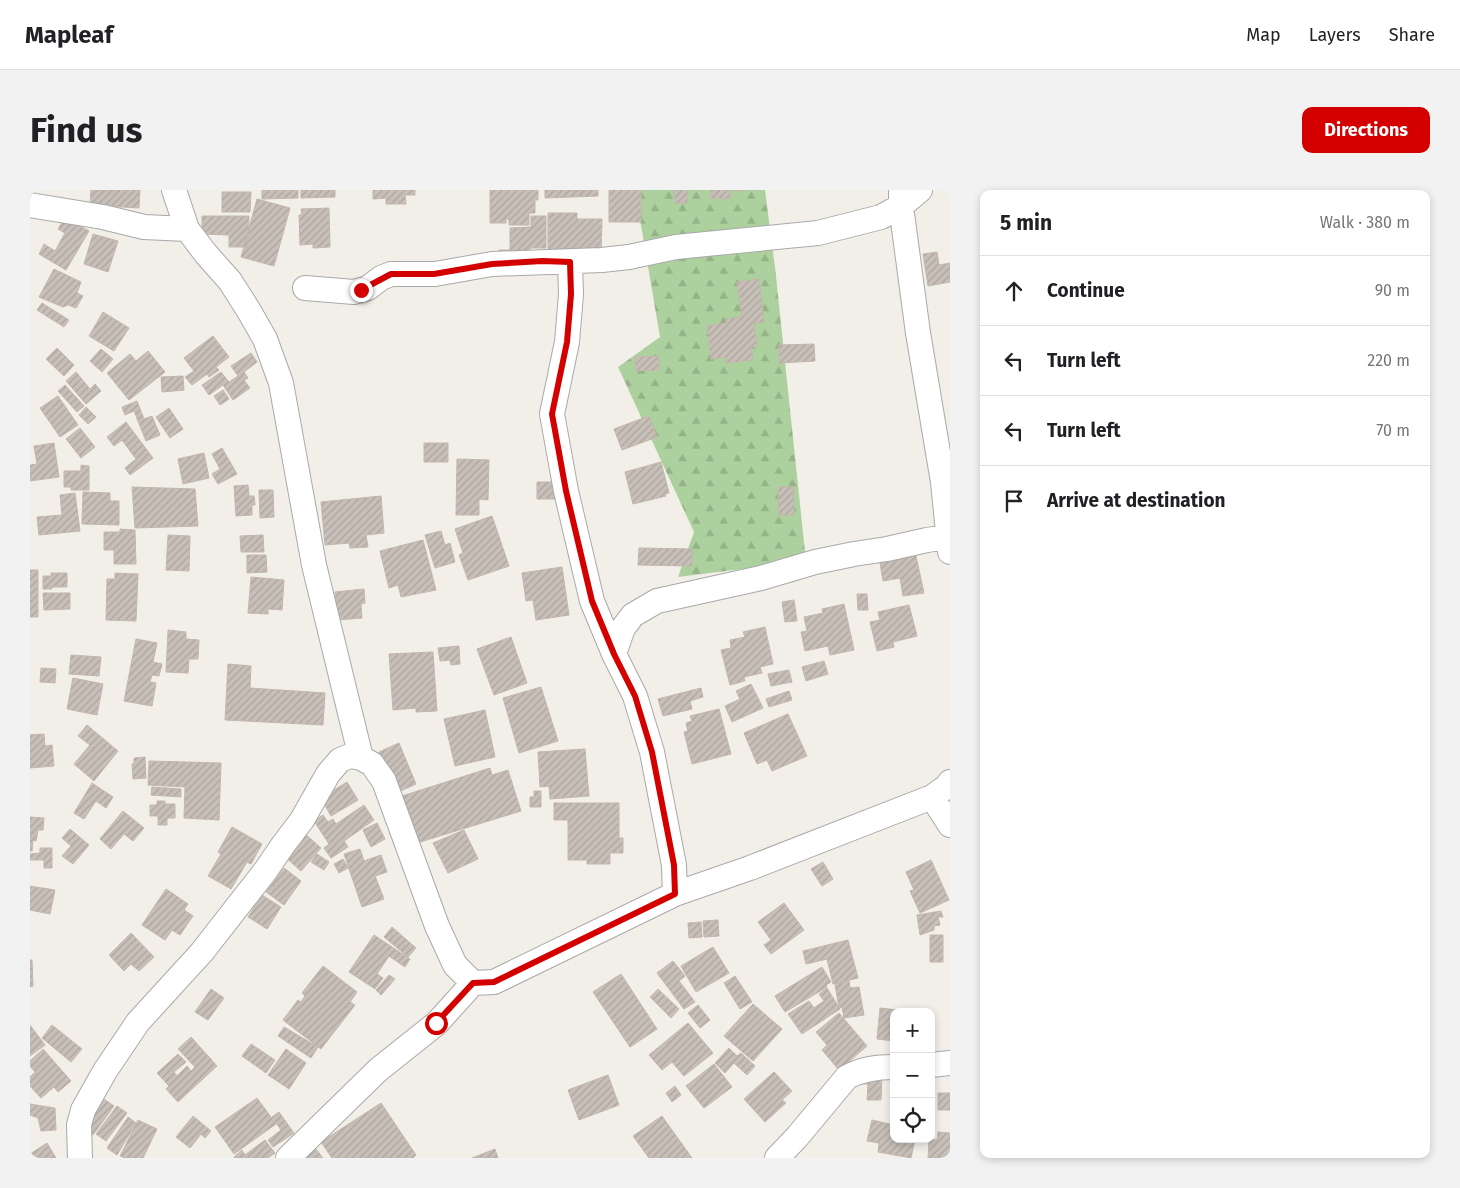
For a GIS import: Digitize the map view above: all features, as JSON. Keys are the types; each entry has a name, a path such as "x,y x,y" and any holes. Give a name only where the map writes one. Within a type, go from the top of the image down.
{"street":[{"path":"174,190 187,229 230,281 249,311 265,339 281,383 314,565 361,758"},
{"path":"305,288 354,292 368,288 381,278 391,274 434,274 492,264 542,261 570,262 629,257 676,247 818,234 881,216 901,198 920,190"},
{"path":"614,654 623,628 633,615 657,601 761,578 815,562 927,540 949,538 944,482 918,333 901,198"},
{"path":"30,205 144,226 187,229"},
{"path":"570,262 571,294 567,342 552,414 566,491 592,601 614,654 635,696 652,752 674,865 675,894"},
{"path":"80,1158 79,1125 83,1110 138,1022 202,952 254,886 302,820 328,774 340,760 350,756 361,758 372,764 384,781 436,926 454,965 473,983"},
{"path":"288,1158 378,1070 436,1023 473,983 494,982 675,894 750,868 941,789 950,825"},
{"path":"935,1065 950,1064"},
{"path":"777,1158 847,1077 865,1069 890,1067"}],"green space":[{"path":"635,190 765,190 806,561 678,577 694,532 618,367 660,337"}],"building":[{"path":"91,190 140,190 139,208 90,205"},
{"path":"262,190 298,190 298,198 262,199"},
{"path":"301,190 335,190 335,197 301,198"},
{"path":"373,190 415,190 415,195 405,195 406,204 386,204 386,198 373,199"},
{"path":"490,190 538,190 538,200 535,200 535,213 529,213 529,225 509,225 509,219 506,219 506,223 490,223"},
{"path":"545,190 598,190 598,196 545,198"},
{"path":"609,190 641,190 641,222 609,222"},
{"path":"674,190 687,190 687,203 675,203"},
{"path":"711,190 730,190 730,199 710,198"},
{"path":"222,192 251,192 250,212 222,212"},
{"path":"257,199 290,208 274,266 241,257"},
{"path":"329,208 330,247 313,248 313,244 300,245 299,215 302,215 301,209"},
{"path":"548,213 577,213 577,219 602,219 601,255 548,254"},
{"path":"202,216 249,216 248,247 229,247 229,235 202,234"},
{"path":"531,216 546,216 546,248 530,248 530,256 499,256 499,250 510,250 510,228 531,227"},
{"path":"65,218 89,231 66,270 39,254 44,244 55,251 65,233 58,229"},
{"path":"93,234 118,241 108,272 84,264"},
{"path":"937,252 939,265 950,263 950,282 928,286 923,254"},
{"path":"54,269 81,282 77,293 83,296 76,308 68,305 63,307 39,297"},
{"path":"759,279 764,322 754,323 757,347 751,347 753,360 726,363 726,357 711,359 707,326 726,323 726,319 742,317 737,282"},
{"path":"42,303 69,320 64,327 37,310"},
{"path":"103,312 129,328 114,351 89,336"},
{"path":"213,336 229,357 216,367 219,370 209,377 207,374 192,385 185,377 194,371 184,358"},
{"path":"814,344 815,361 779,363 779,345"},
{"path":"57,348 74,365 64,376 46,359"},
{"path":"101,349 113,359 102,372 90,361"},
{"path":"148,351 165,372 129,400 107,373 130,354 136,361"},
{"path":"251,353 257,362 244,372 248,378 244,380 250,388 233,400 223,385 209,395 202,385 221,372 229,382 238,376 231,366"},
{"path":"658,356 659,370 636,371 635,357"},
{"path":"76,372 90,389 95,384 101,391 86,404 66,381"},
{"path":"183,376 184,390 162,392 161,377"},
{"path":"65,385 84,406 77,412 58,391"},
{"path":"223,390 229,399 220,405 214,396"},
{"path":"58,396 78,425 60,437 40,408"},
{"path":"137,401 144,419 152,416 160,435 146,441 134,411 125,415 122,407"},
{"path":"86,407 96,417 88,424 79,415"},
{"path":"169,408 183,429 170,438 156,417"},
{"path":"649,416 657,437 622,450 614,429"},
{"path":"126,422 153,458 130,475 125,468 136,459 122,440 114,446 107,437"},
{"path":"80,428 95,447 81,458 66,439"},
{"path":"54,443 59,477 30,481 30,465 37,464 34,446"},
{"path":"424,443 448,443 448,462 424,462"},
{"path":"222,448 237,474 218,484 212,474 220,469 212,454"},
{"path":"204,453 209,478 183,484 178,459"},
{"path":"457,459 489,460 488,500 479,499 479,515 456,515"},
{"path":"661,462 669,493 665,494 666,496 633,504 625,472"},
{"path":"81,465 89,466 89,490 71,490 71,487 64,487 64,471 81,471"},
{"path":"537,482 557,482 557,499 537,499"},
{"path":"248,485 249,496 254,496 255,505 252,505 252,515 236,516 234,486"},
{"path":"132,487 195,489 198,526 135,528"},
{"path":"778,487 793,487 794,515 779,515"},
{"path":"259,490 273,490 274,517 260,518"},
{"path":"83,492 110,493 110,501 119,501 119,525 82,524"},
{"path":"75,493 80,531 39,535 37,517 62,515 60,495"},
{"path":"381,496 384,533 366,535 368,547 350,548 349,543 325,545 321,502"},
{"path":"492,516 509,566 468,580 459,555 463,553 455,529"},
{"path":"120,529 135,530 136,564 114,564 114,550 104,550 104,532 120,532"},
{"path":"441,531 445,545 450,543 455,562 435,568 425,535"},
{"path":"168,535 190,536 189,571 166,570"},
{"path":"263,535 264,552 241,552 240,536"},
{"path":"423,540 436,590 401,597 398,585 389,588 380,551"},
{"path":"639,548 692,549 692,566 638,565"},
{"path":"247,555 266,555 267,572 247,573"},
{"path":"916,556 924,593 903,596 900,578 883,581 880,563"},
{"path":"562,567 569,615 536,620 533,600 526,601 522,573"},
{"path":"30,570 38,570 38,617 30,617"},
{"path":"51,573 67,573 67,587 43,589 43,576 51,576"},
{"path":"115,573 138,574 136,621 106,620 107,579 115,579"},
{"path":"251,577 284,580 282,610 268,609 268,614 248,613"},
{"path":"364,589 365,603 361,604 362,618 338,620 335,592"},
{"path":"43,593 70,593 70,609 44,610"},
{"path":"857,594 867,594 868,610 858,610"},
{"path":"794,600 797,621 785,622 782,602"},
{"path":"844,604 854,650 830,655 828,646 805,651 801,632 807,631 804,617 823,613 822,609"},
{"path":"909,605 917,636 893,642 894,647 877,651 870,622 880,620 878,612"},
{"path":"765,627 773,664 760,667 762,673 744,677 745,681 730,685 721,650 731,648 730,640 745,637 743,632"},
{"path":"168,630 186,632 186,639 199,640 198,659 189,659 188,673 166,672"},
{"path":"511,637 527,683 494,695 477,649"},
{"path":"136,639 157,643 153,662 162,664 159,676 152,675 150,682 156,683 152,706 124,701"},
{"path":"459,646 460,664 451,665 450,660 440,661 438,648"},
{"path":"433,652 437,711 416,712 416,708 393,710 389,654"},
{"path":"71,655 101,657 99,676 69,674"},
{"path":"824,661 828,674 806,681 802,667"},
{"path":"228,664 251,666 250,688 325,693 323,725 225,720"},
{"path":"41,668 56,669 55,683 40,682"},
{"path":"789,670 792,682 771,686 768,674"},
{"path":"73,678 103,684 97,715 67,709"},
{"path":"751,684 763,708 732,722 725,706 740,699 736,691"},
{"path":"541,687 558,741 519,753 503,698"},
{"path":"701,688 703,697 690,701 692,709 663,716 658,699"},
{"path":"789,691 792,700 769,707 766,699"},
{"path":"719,709 731,754 692,764 684,732 688,731 686,723 692,721 690,716"},
{"path":"485,710 495,757 455,766 444,719"},
{"path":"788,714 807,756 772,771 767,760 757,764 744,733"},
{"path":"87,725 118,751 94,781 74,764 90,745 78,736"},
{"path":"44,734 45,746 52,745 54,766 30,768 30,735"},
{"path":"399,743 416,784 396,793 379,752"},
{"path":"585,749 589,796 550,799 549,786 540,787 538,752"},
{"path":"145,757 146,778 133,779 132,764 134,763 134,758"},
{"path":"149,761 221,763 219,820 184,818 185,787 148,785"},
{"path":"490,768 492,775 508,770 521,811 417,843 402,796"},
{"path":"347,782 358,800 331,816 321,798"},
{"path":"92,783 113,797 106,808 96,801 84,819 74,813"},
{"path":"152,787 181,789 181,797 151,795"},
{"path":"534,791 541,791 541,807 530,807 530,797 534,797"},
{"path":"157,801 165,801 165,804 175,804 175,818 167,818 167,825 158,825 158,816 150,816 150,805 157,805"},
{"path":"554,803 619,803 619,838 623,838 623,853 610,853 610,864 587,864 587,860 568,860 568,820 554,820"},
{"path":"364,805 374,820 344,841 348,847 331,858 324,848 329,844 314,821 323,815 328,822 333,819 336,824"},
{"path":"123,811 144,828 133,841 124,834 111,849 100,839"},
{"path":"30,817 44,818 43,830 38,830 36,841 33,840 32,851 30,851"},
{"path":"377,823 385,839 371,847 363,830"},
{"path":"232,827 262,844 251,864 247,862 231,889 208,876 221,854 218,852"},
{"path":"70,829 89,845 73,864 62,856 71,846 62,838"},
{"path":"464,830 478,859 448,873 433,843"},
{"path":"304,833 321,848 301,871 284,856"},
{"path":"40,848 52,848 52,868 44,868 44,860 30,860 30,854 40,853"},
{"path":"360,849 364,861 381,855 387,872 375,876 384,899 362,907 344,854"},
{"path":"317,854 329,862 324,870 311,862"},
{"path":"343,859 348,868 339,873 334,864"},
{"path":"931,860 949,900 920,913 910,891 914,890 906,872"},
{"path":"823,862 833,879 822,886 811,869"},
{"path":"284,868 301,881 284,905 266,892"},
{"path":"30,886 55,890 50,914 30,910"},
{"path":"166,889 188,904 184,910 193,916 180,935 172,930 165,940 142,925"},
{"path":"262,895 281,907 267,929 248,917"},
{"path":"784,903 804,930 771,954 764,945 771,940 758,922"},
{"path":"941,911 943,917 938,917 940,925 934,926 934,930 920,935 917,915"},
{"path":"718,920 719,936 704,937 703,921"},
{"path":"701,922 702,937 689,938 688,923"},
{"path":"392,927 416,948 408,957 384,937"},
{"path":"131,933 154,957 139,971 131,964 124,971 109,955"},
{"path":"374,935 410,959 405,967 389,956 377,974 383,978 375,989 349,972"},
{"path":"930,935 943,935 943,962 930,962"},
{"path":"848,940 858,978 833,984 827,959 806,964 803,951"},
{"path":"713,947 729,973 696,992 681,966"},
{"path":"30,960 32,960 33,986 30,987"},
{"path":"673,961 685,976 679,981 695,1002 684,1009 657,973"},
{"path":"323,966 357,992 350,1002 355,1005 321,1049 283,1020 298,1000 301,1002 305,996 302,993"},
{"path":"822,967 831,982 826,985 827,987 785,1012 775,996"},
{"path":"621,974 657,1029 630,1047 593,992"},
{"path":"389,975 395,979 381,995 376,990"},
{"path":"735,976 752,1002 740,1009 724,983"},
{"path":"849,981 850,988 859,987 864,1015 844,1018 842,1007 839,1008 835,984"},
{"path":"827,988 840,1009 802,1034 788,1014 809,1001 814,1008 824,1001 819,994"},
{"path":"211,989 224,998 208,1020 195,1012"},
{"path":"658,989 679,1009 671,1018 650,997"},
{"path":"753,1004 782,1029 753,1061 724,1036"},
{"path":"698,1005 710,1020 700,1028 688,1013"},
{"path":"880,1008 890,1009 890,1041 877,1039"},
{"path":"839,1013 867,1046 839,1070 822,1050 827,1045 816,1032"},
{"path":"688,1023 713,1053 684,1076 672,1062 662,1070 649,1055"},
{"path":"30,1025 45,1045 30,1056"},
{"path":"52,1025 82,1049 71,1062 42,1038"},
{"path":"284,1027 318,1047 311,1058 278,1036"},
{"path":"191,1037 217,1066 178,1102 166,1089 169,1086 157,1073 178,1054 186,1062 174,1072 177,1076 187,1066 191,1071 195,1067 178,1049"},
{"path":"251,1044 275,1060 266,1073 242,1056"},
{"path":"729,1048 737,1056 741,1053 755,1066 747,1075 734,1063 725,1073 715,1063"},
{"path":"43,1049 71,1081 58,1092 54,1087 41,1098 30,1086 30,1077 35,1072 30,1066 30,1061"},
{"path":"286,1049 306,1063 289,1089 268,1075"},
{"path":"714,1064 732,1087 704,1108 686,1086"},
{"path":"774,1072 792,1091 782,1100 786,1103 765,1122 744,1099"},
{"path":"608,1075 619,1105 579,1120 568,1090"},
{"path":"882,1077 881,1100 867,1100 868,1084 859,1084"},
{"path":"675,1086 681,1095 672,1102 666,1093"},
{"path":"938,1093 950,1093 950,1110 938,1110"},
{"path":"257,1098 276,1124 234,1154 215,1127"},
{"path":"104,1099 114,1106 93,1135 82,1128"},
{"path":"381,1103 416,1155 413,1158 332,1158 321,1142"},
{"path":"30,1104 55,1108 56,1130 41,1131 38,1118 30,1115"},
{"path":"117,1106 127,1113 106,1141 96,1134"},
{"path":"279,1112 294,1133 273,1147 268,1140 281,1130 272,1117"},
{"path":"193,1116 211,1131 205,1138 201,1134 190,1148 176,1137"},
{"path":"662,1116 692,1158 649,1158 633,1136"},
{"path":"128,1117 136,1123 117,1155 107,1148"},
{"path":"138,1120 157,1129 143,1158 125,1158 120,1156"},
{"path":"872,1120 890,1124 890,1143 914,1143 911,1158 878,1152 879,1143 867,1141"},
{"path":"938,1132 950,1133 950,1158 928,1158 929,1143 935,1143 935,1140 937,1140"},
{"path":"265,1140 275,1153 268,1158 234,1157 242,1150 245,1155"},
{"path":"47,1143 56,1158 30,1158 30,1154"},
{"path":"316,1149 323,1158 304,1158"},
{"path":"495,1149 498,1158 472,1158"}],"route":[{"path":"361,290 368,288 381,278 391,274 434,274 492,264 542,261 570,262 571,294 567,342 552,414 566,491 592,601 614,654 635,696 652,752 674,865 675,894 494,982 473,983 436,1023"}]}
